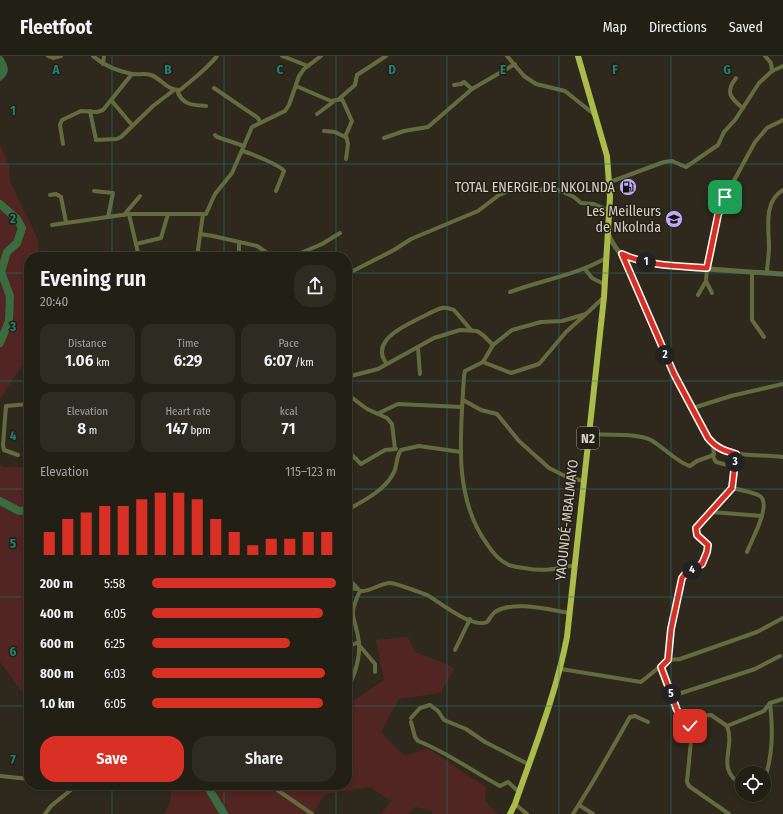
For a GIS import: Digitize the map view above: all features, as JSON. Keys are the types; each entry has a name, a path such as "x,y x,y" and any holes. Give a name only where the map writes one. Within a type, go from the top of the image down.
{"highway":[{"name":"YAOUNDÉ-MBALMAYO","path":"510,814 561,669 570,614 588,434 604,297 609,236 610,182 607,156 578,56"}],"street":[{"path":"48,56 53,58 60,56"},
{"path":"94,56 103,64 132,74 152,76 176,90 180,98 185,103 206,106"},
{"path":"103,64 104,56"},
{"path":"90,111 96,140 117,139 176,90 180,90 210,66 217,56"},
{"path":"282,56 308,66"},
{"path":"52,225 129,214 206,214 215,194 232,173 252,127 285,111 299,76 308,66 321,56"},
{"path":"317,114 340,98 355,85 356,75 386,56"},
{"path":"507,56 524,76 536,84 565,92 596,117"},
{"path":"764,56 771,63 772,71"},
{"path":"384,138 404,131 428,126 472,89 515,64"},
{"path":"610,182 664,162 672,161 686,167 718,145 724,132 735,120 759,83 772,71 783,66"},
{"path":"63,144 60,125 62,120 81,111 97,112 103,110 132,74"},
{"path":"736,78 729,87 730,92 733,99 743,108"},
{"path":"454,85 464,82 472,89"},
{"path":"296,86 333,102"},
{"path":"214,88 258,118 260,122"},
{"path":"340,98 342,98 352,121 346,136 348,144 346,159"},
{"path":"111,100 132,126"},
{"path":"698,295 706,280 718,215 727,192 755,142 767,128 783,120"},
{"path":"324,131 346,136"},
{"path":"215,135 244,146"},
{"path":"242,151 282,168 284,171 276,191"},
{"path":"352,271 394,250 411,239 478,211 499,195 521,186 534,191 550,188 556,189 574,197 582,203 594,204 610,210"},
{"path":"767,273 769,249 768,214 774,199 783,190"},
{"path":"94,191 113,193 108,217"},
{"path":"50,195 56,194 61,197 66,222"},
{"path":"124,215 140,196"},
{"path":"129,214 138,252"},
{"path":"136,244 161,238 168,214"},
{"path":"198,252 202,214"},
{"path":"303,252 322,244 340,233"},
{"path":"200,234 257,246 266,252"},
{"path":"588,434 646,438 674,455 685,465 690,466 714,455 713,445 658,340 622,254 609,236"},
{"path":"239,242 239,252"},
{"path":"622,254 633,259 652,263 783,274"},
{"path":"510,292 546,279 585,269 606,258"},
{"path":"585,269 592,278 604,284"},
{"path":"752,272 752,320 764,337"},
{"path":"706,280 712,293"},
{"path":"483,362 511,373 539,364 566,332 604,297"},
{"path":"386,363 381,354 383,346 389,336 405,326 441,309 454,310 471,330 484,335 493,346"},
{"path":"575,565 542,571 532,570 509,565 493,554 472,518 462,477 462,407 465,371 483,362 493,346 512,330 541,322 562,321 586,314"},
{"path":"352,376 378,369 386,363 418,348 442,334 471,330"},
{"path":"418,348 420,374"},
{"path":"693,408 731,396 783,384"},
{"path":"352,398 362,406 388,418 392,424 395,449"},
{"path":"463,400 481,410 497,414 519,441 549,468 565,476 583,481"},
{"path":"18,456 4,450 3,445 6,406 24,404"},
{"path":"379,413 398,404 462,407"},
{"path":"713,445 736,454 783,457"},
{"path":"352,455 361,464 385,450 401,450 419,446 461,452"},
{"path":"352,508 361,503 385,484 393,475 397,455 401,450"},
{"path":"561,669 633,682 641,682 668,660 671,629 682,578 686,573 702,564 707,552 708,545 697,535 696,528 732,488 736,454"},
{"path":"712,455 716,462 735,467"},
{"path":"732,488 759,496 763,501 764,506 762,516 747,552"},
{"path":"711,512 762,516"},
{"path":"352,582 359,590"},
{"path":"352,589 364,591 388,583 393,583 428,596 450,610 484,624 491,615 498,610 522,606 570,614"},
{"path":"352,679 356,670 359,643 352,612 359,590"},
{"path":"668,660 680,659 757,632 783,618"},
{"path":"455,650 470,619"},
{"path":"352,645 359,643"},
{"path":"359,643 375,664 375,672"},
{"path":"672,696 754,669 780,656"},
{"path":"661,667 677,710 688,722 691,731 687,782 689,786 729,814"},
{"path":"727,726 764,711 770,703 783,699"},
{"path":"770,703 773,731 770,766"},
{"path":"519,792 508,782 500,786 437,748 418,741 415,737 411,720 420,708 430,704 438,711 444,720 466,729 485,742 528,764"},
{"path":"684,717 711,715 727,726 729,737 726,767 731,777 735,780"},
{"path":"573,814 630,717 635,716 648,722"},
{"path":"0,776 24,778"},
{"path":"45,814 51,806 71,790"},
{"path":"277,790 312,814"},
{"path":"514,804 527,814"},
{"path":"579,805 593,814"}],"shaded area":[{"path":"0,56 2,56 8,70 6,76 0,81"},
{"path":"0,144 9,165 10,181 38,240 39,252 24,252 24,363 0,399"},
{"path":"0,465 3,467 24,467 24,694 0,662"},
{"path":"408,637 415,652 441,661 454,669 441,693 399,699 381,732 405,756 427,748 486,787 485,801 498,814 432,814 432,811 415,807 408,814 381,814 391,801 370,787 352,790 352,702 384,680 376,640"},
{"path":"171,790 351,790 325,794 313,814 164,814 170,803"}],"waterway":[{"path":"0,204 17,219 22,228 17,243 7,252 1,272 10,296 9,321 0,343"},
{"path":"0,501 19,511 24,510"},
{"path":"210,790 224,814"}],"place":[{"name":"TOTAL ENERGIE DE NKOLNDA","path":"628,187"},
{"name":"Les Meilleurs de Nkolnda","path":"674,219"}],"route":[{"path":"690,726 677,710 661,667 668,660 670,652 671,629 682,578 686,573 702,564 707,552 708,545 697,535 695,532 696,528 732,488 736,454 713,445 708,438 658,340 622,254 633,259 652,263 707,268 718,215 725,197"}]}
